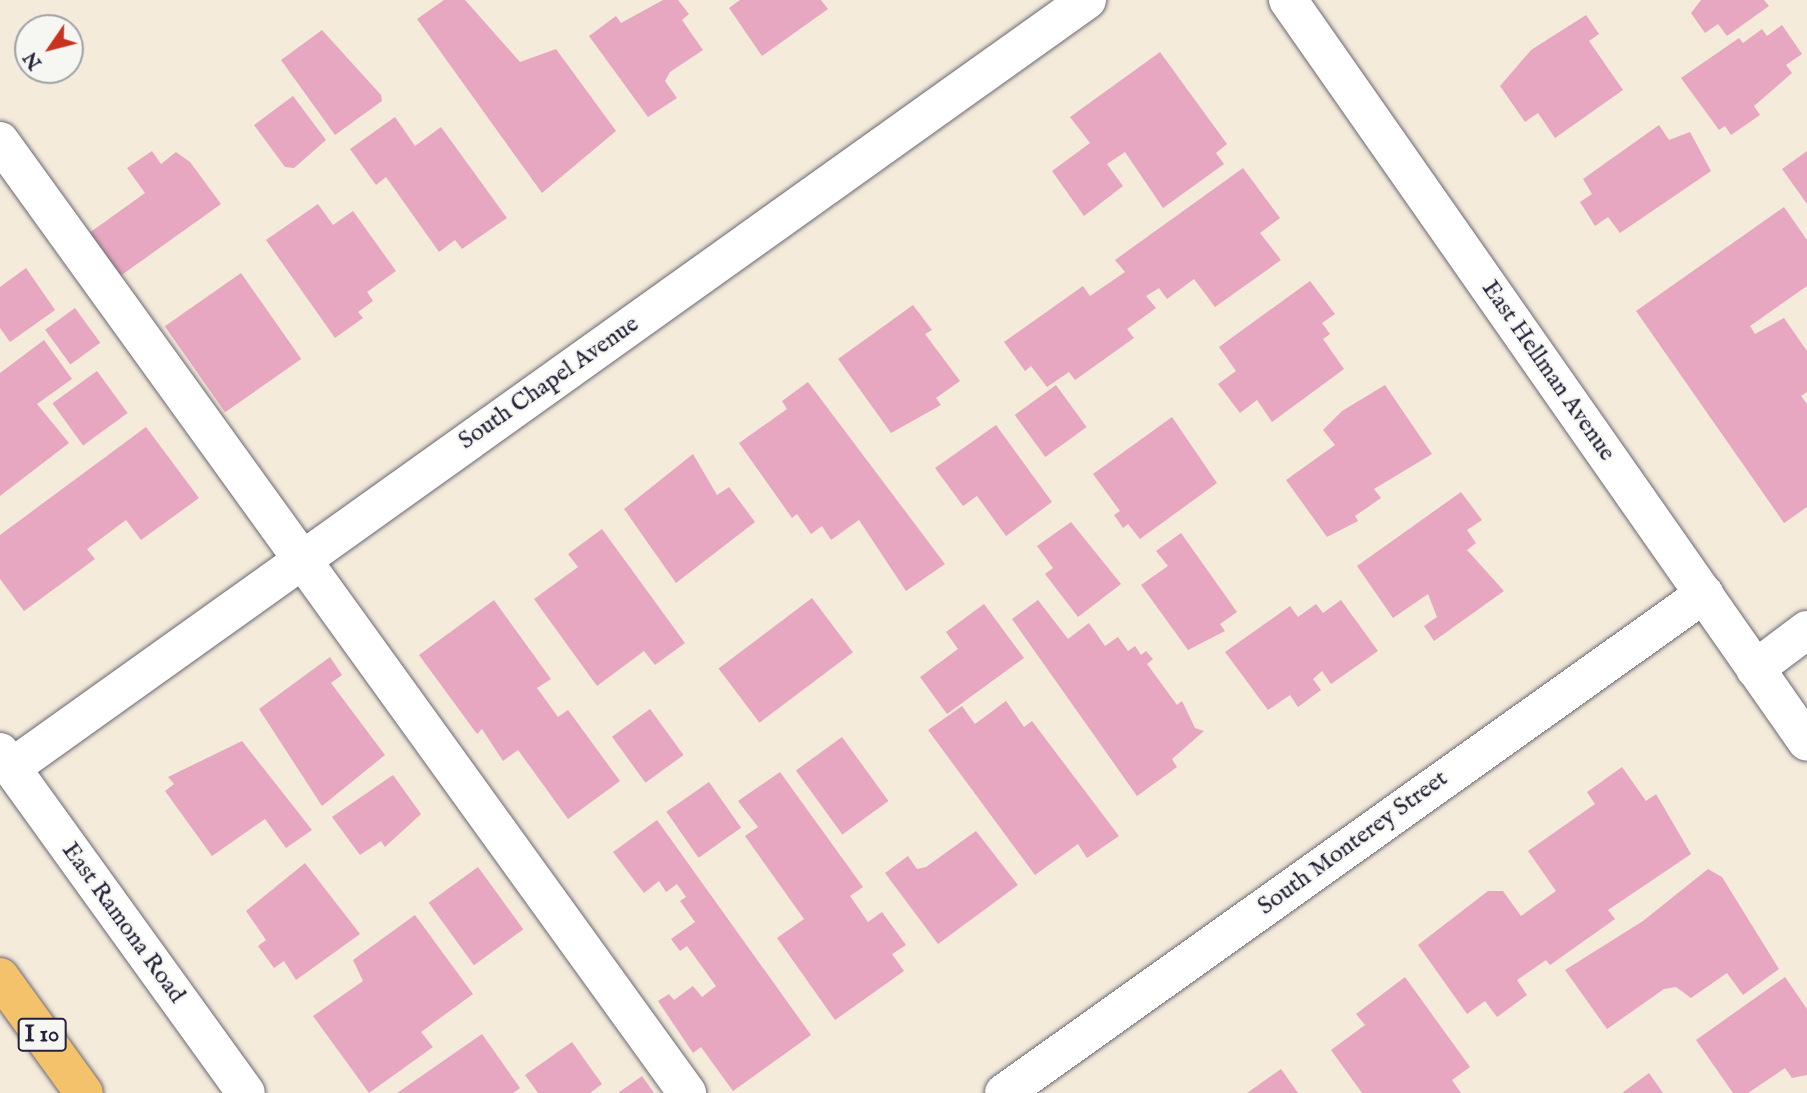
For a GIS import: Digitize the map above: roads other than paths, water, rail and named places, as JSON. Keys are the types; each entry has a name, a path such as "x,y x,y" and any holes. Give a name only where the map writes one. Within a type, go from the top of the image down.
{"highway":[{"name":"I 10","path":"0,977 84,1093"}],"street":[{"name":"South Chapel Avenue","path":"6,760 301,560 1087,0"},
{"name":"East Hellman Avenue","path":"1288,0 1807,742"},
{"path":"0,141 687,1093"},
{"name":"South Monterey Street","path":"1004,1093 1704,594"},
{"path":"1755,669 1807,630"},
{"name":"East Ramona Road","path":"6,760 246,1093"}]}
